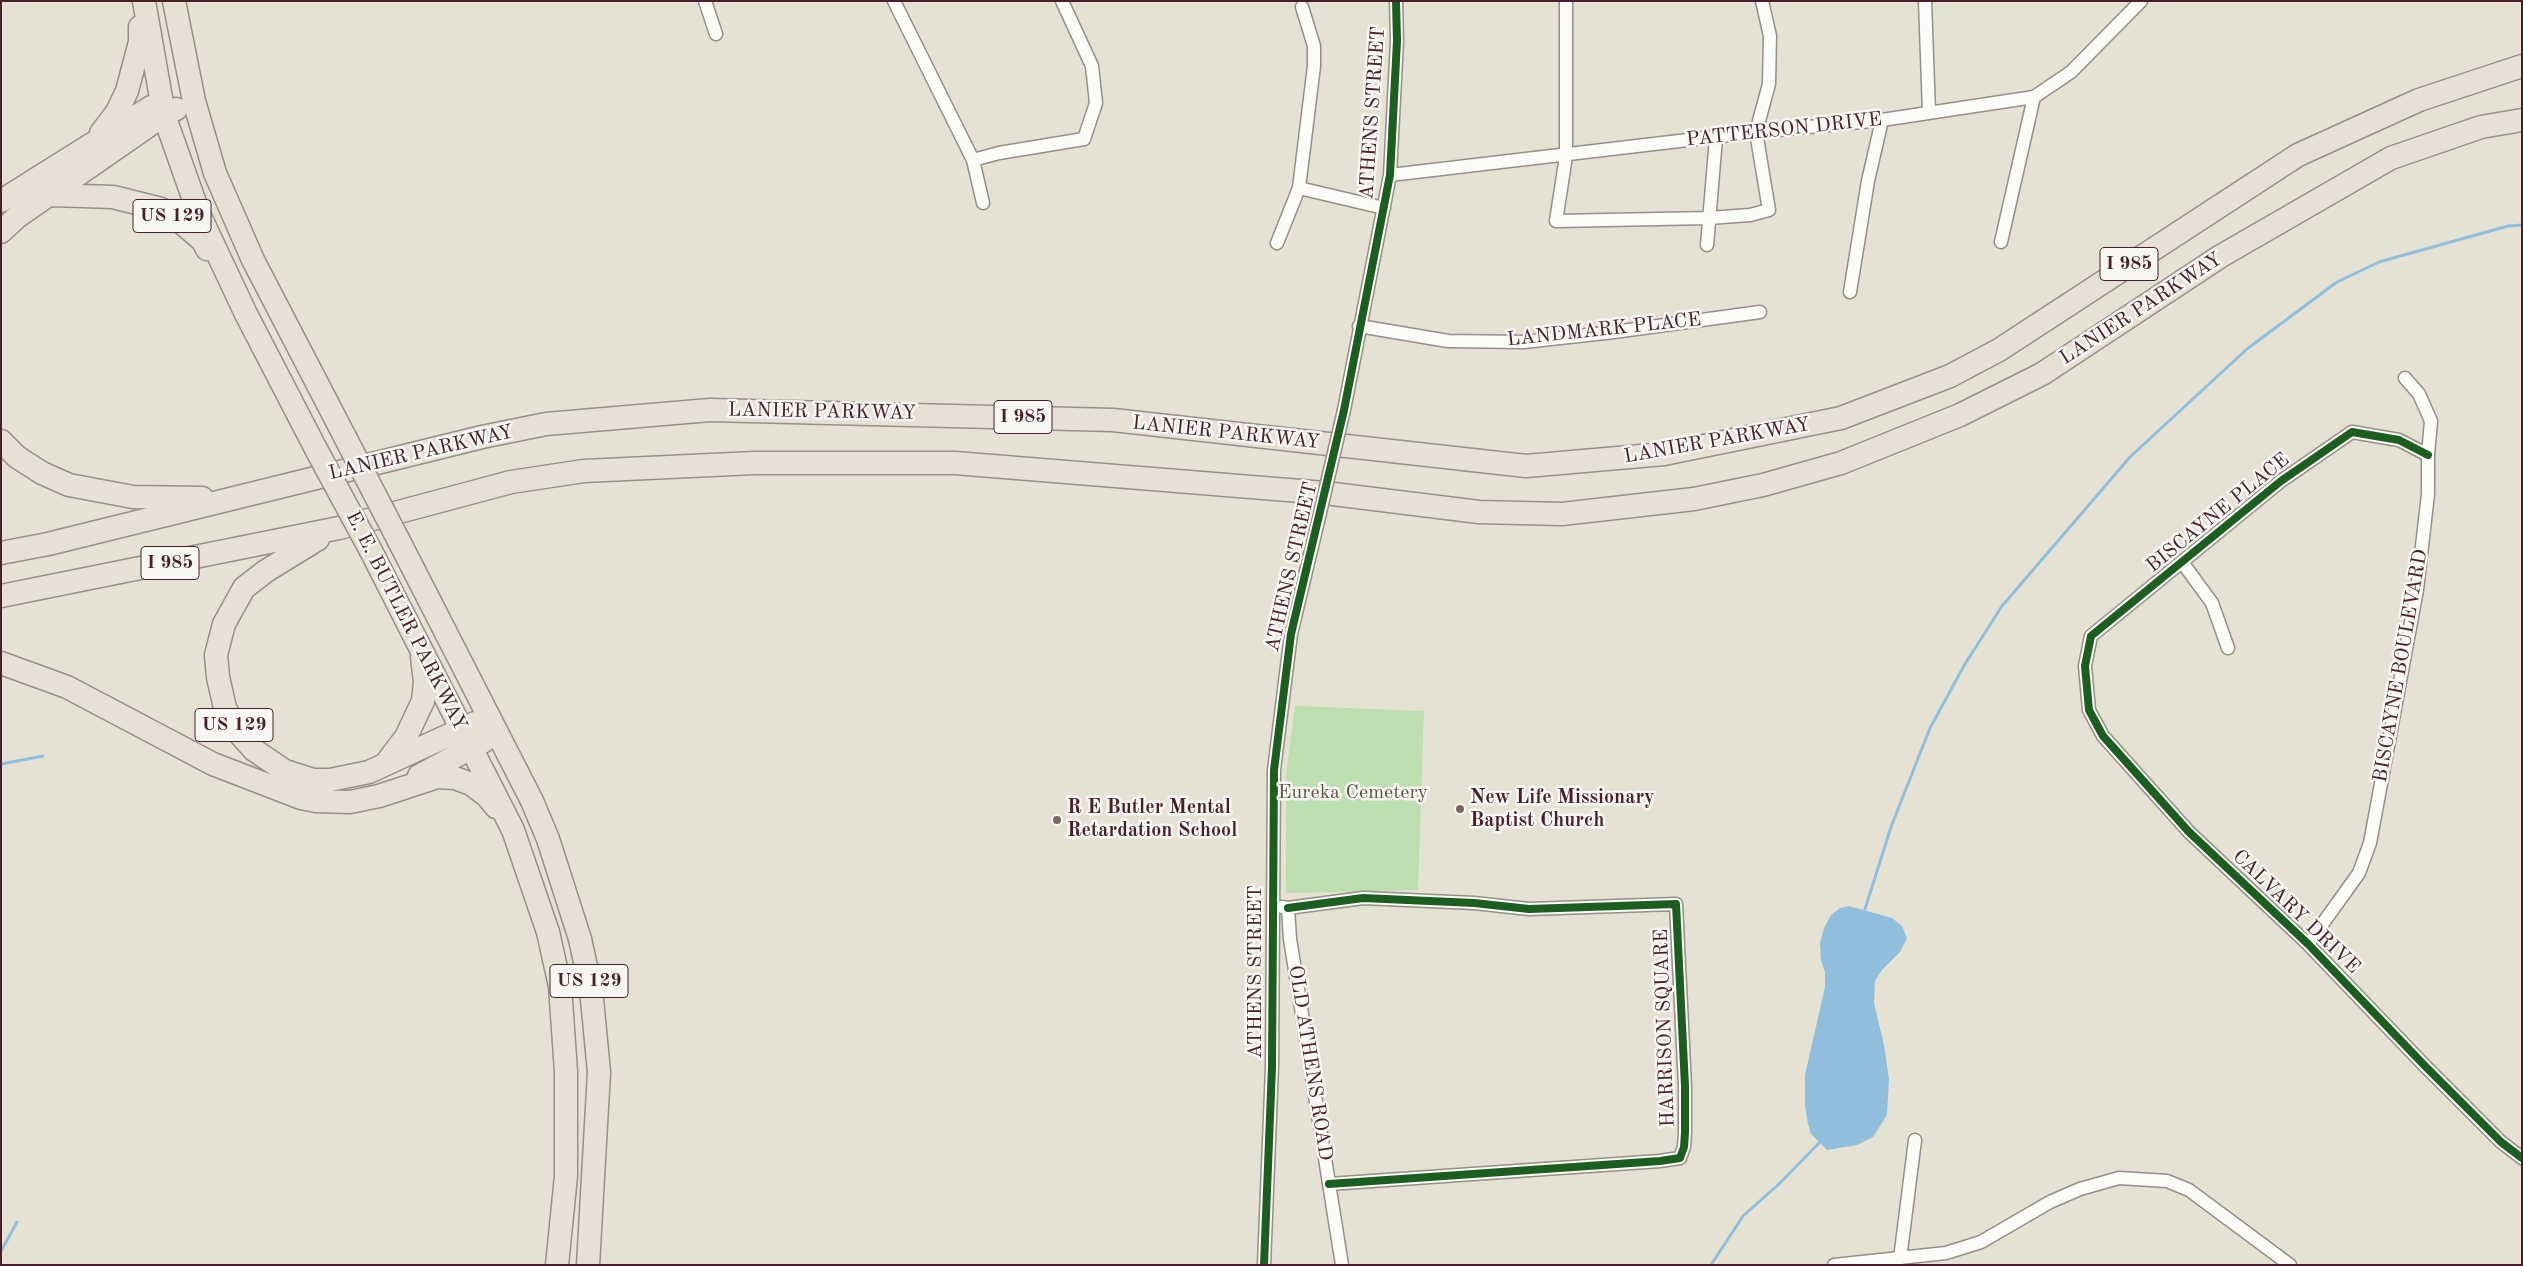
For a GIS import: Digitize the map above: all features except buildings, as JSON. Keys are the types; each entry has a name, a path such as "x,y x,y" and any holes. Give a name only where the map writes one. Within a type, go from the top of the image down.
{"highway":[{"path":"86,147 106,129 127,91 140,42 140,1"},
{"name":"E. E. BUTLER PARKWAY","path":"144,1 163,108 199,214 246,314 421,646 513,830 548,932 560,986 566,1072 566,1176 558,1265"},
{"name":"E. E. BUTLER PARKWAY","path":"174,1 193,97 215,173 232,216 494,724 548,839 580,940 591,989 599,1072 588,1265"},
{"name":"LANIER PARKWAY","path":"1,553 48,544 482,437 546,424 710,410 1113,420 1526,466 1664,454 1841,418 1950,376 1999,350 2298,155 2419,100 2522,66"},
{"path":"1,201 86,147 163,108 193,97"},
{"path":"1,232 17,217 51,195 163,108"},
{"name":"LANIER PARKWAY","path":"1,596 339,528 511,482 584,471 754,463 955,463 1325,493 1479,512 1562,514 1694,499 1763,485 1840,463 1960,414 2042,374 2221,256 2392,158 2481,127 2522,120"},
{"name":"US 129","path":"51,195 113,197 160,209 182,223 203,241 246,314"},
{"path":"1,441 17,457 42,473 69,485 134,496 233,498"},
{"name":"US 129","path":"339,528 296,551 244,588 224,624 217,646 218,677 224,708 237,731 254,750 285,771 313,780 330,780 358,776 467,738 494,724"},
{"path":"385,765 406,737 422,701 425,682 421,646"},
{"path":"1,663 68,687 213,764 293,796 316,801 350,802 437,777 456,778 471,784 487,796 513,830"},
{"path":"395,790 467,738"}],"street":[{"path":"705,1 716,34"},
{"path":"894,1 973,160 983,203"},
{"path":"973,160 999,153 1084,139 1096,103 1092,66 1062,1"},
{"name":"ATHENS STREET","path":"1264,1265 1272,1067 1274,770 1291,634 1344,410 1358,326 1390,175 1397,41 1396,1"},
{"path":"1566,1 1566,156 1556,222 1709,218 1750,215 1769,210 1756,132 1769,84 1770,36 1762,1"},
{"path":"1925,1 1929,112"},
{"name":"PATTERSON DRIVE","path":"1390,175 1566,156 1756,132 1882,120 2034,97 2071,72 2141,1"},
{"path":"1277,243 1299,188 1314,66 1314,46 1302,7"},
{"path":"2001,242 2034,97"},
{"path":"1850,292 1868,180 1882,120"},
{"path":"1707,245 1716,138"},
{"path":"1299,188 1384,208"},
{"name":"LANDMARK PLACE","path":"1358,326 1448,341 1524,342 1760,312"},
{"name":"BISCAYNE BOULEVARD","path":"2308,944 2359,873 2370,843 2417,590 2428,494 2428,455 2432,421 2419,394 2405,378"},
{"name":"BISCAYNE PLACE","path":"2086,666 2091,636 2281,481 2352,432 2399,440 2428,455"},
{"path":"2182,562 2212,603 2228,648"},
{"name":"CALVARY DRIVE","path":"2086,666 2090,710 2102,736 2189,832 2308,944 2501,1142 2522,1158"},
{"name":"HARRISON SQUARE","path":"1288,908 1363,898 1474,903 1529,909 1676,904 1686,1086 1684,1147 1680,1158 1651,1162 1330,1184"},
{"path":"1272,906 1288,908"},
{"name":"OLD ATHENS ROAD","path":"1288,908 1290,939 1342,1265"},
{"path":"1900,1258 1915,1140"},
{"path":"1834,1265 1946,1253 1981,1242 2050,1202 2080,1189 2119,1178 2167,1181 2189,1190 2290,1265"}],"green space":[{"name":"Eureka Cemetery","path":"1295,706 1424,711 1418,890 1286,893 1286,776"}],"water":[{"path":"1849,906 1892,918 1902,926 1907,938 1900,952 1882,970 1875,981 1874,1003 1884,1045 1889,1079 1887,1115 1873,1137 1857,1145 1827,1150 1811,1134 1808,1124 1805,1106 1805,1075 1825,987 1825,972 1821,960 1820,943 1824,928 1831,915 1840,908"}],"waterway":[{"path":"1865,909 1891,827 1930,728 1965,664 2002,606 2130,457 2247,349 2337,282 2379,262 2508,226 2522,225"},
{"path":"1,764 43,756"},
{"path":"1711,1265 1743,1216 1779,1184 1819,1143"},
{"path":"1,1251 17,1222"}],"cycle path":[{"path":"1264,1265 1272,1067 1274,770 1291,634 1344,410 1390,175 1397,41 1396,1"},
{"path":"2428,455 2399,440 2352,432 2281,481 2091,636 2085,666 2089,710 2103,736 2189,832 2308,944 2501,1142 2522,1158"},
{"path":"1288,908 1363,898 1474,903 1529,909 1676,904 1685,1086 1685,1133 1684,1147 1680,1158 1660,1161 1329,1184"}],"place":[{"name":"New Life Missionary Baptist Church","path":"1460,809"},
{"name":"R E Butler Mental Retardation School","path":"1057,820"}]}
